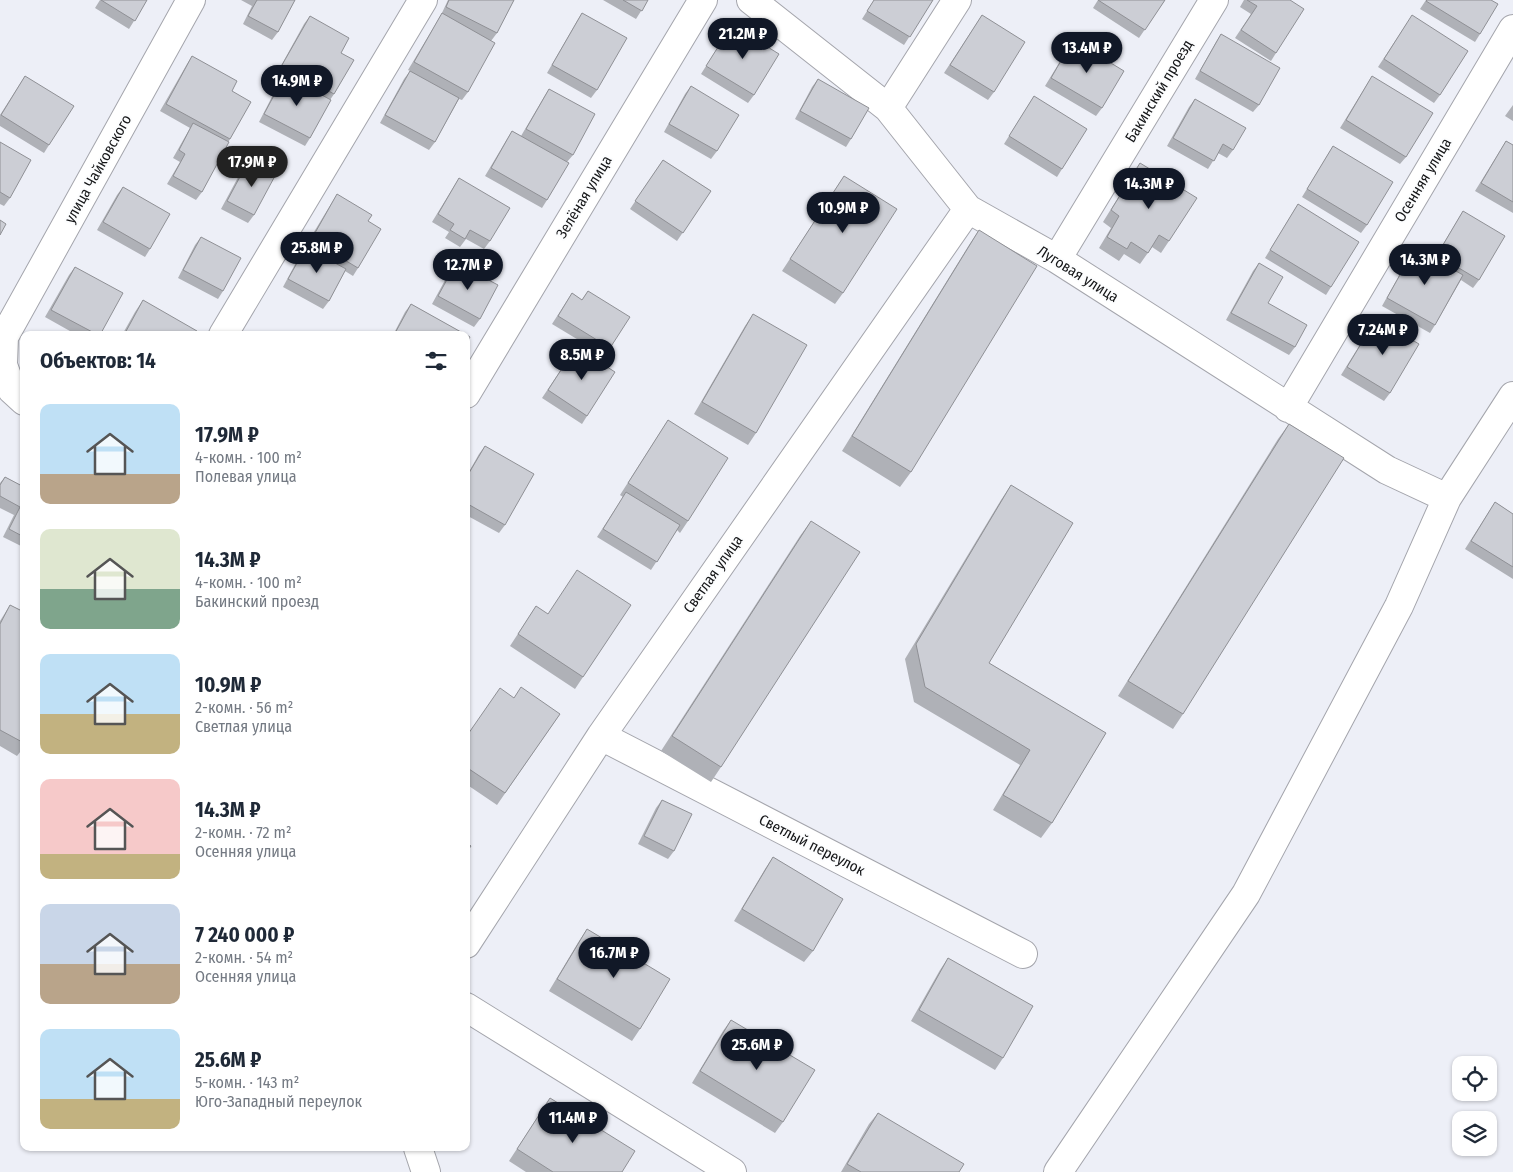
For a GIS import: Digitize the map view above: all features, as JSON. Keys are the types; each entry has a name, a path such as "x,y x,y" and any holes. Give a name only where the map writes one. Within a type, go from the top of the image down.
{"street":[{"name":"улица Чайковского","path":"20,397 12,390 3,365 4,337 191,0"},
{"path":"225,331 423,0"},
{"name":"Зелёная улица","path":"470,387 703,0"},
{"name":"Луговая улица","path":"751,0 888,108 968,209 1057,259 1386,470 1446,498"},
{"path":"888,108 957,0"},
{"name":"Бакинский проезд","path":"1057,259 1214,0"},
{"name":"Осенняя улица","path":"1288,408 1513,30"},
{"name":"Светлая улица","path":"470,938 601,736 968,209"},
{"path":"1058,1172 1246,894 1399,606 1446,498 1513,396"},
{"name":"Светлый переулок","path":"601,736 1023,954"},
{"path":"470,1009 732,1172"},
{"path":"419,1151 426,1172"}],"building":[{"path":"101,0 147,0 135,21"},
{"path":"257,0 295,0 278,32 248,16"},
{"path":"449,0 514,0 497,33 446,7"},
{"path":"623,0 648,0 642,11"},
{"path":"874,0 933,0 910,37 867,11"},
{"path":"1098,0 1165,0 1145,30"},
{"path":"1247,0 1290,0 1304,9 1276,53 1241,30 1257,6"},
{"path":"1427,0 1491,0 1498,4 1480,34"},
{"path":"442,13 495,43 468,92 414,62"},
{"path":"582,13 627,38 597,90 552,65"},
{"path":"982,15 1025,42 994,92 950,65"},
{"path":"1412,15 1468,51 1440,95 1384,59"},
{"path":"310,16 349,38 341,53 354,60 334,94 282,65"},
{"path":"732,25 779,54 754,95 706,66"},
{"path":"1221,34 1280,68 1259,105 1200,71"},
{"path":"1073,40 1124,71 1102,108 1051,78"},
{"path":"192,56 237,81 232,91 251,102 230,139 166,104"},
{"path":"410,71 459,98 435,142 385,115"},
{"path":"285,75 331,100 310,138 264,114"},
{"path":"25,76 74,106 49,145 1,115"},
{"path":"1372,76 1433,113 1406,157 1346,120"},
{"path":"818,79 869,108 851,139 800,111"},
{"path":"691,86 739,115 717,151 669,124"},
{"path":"549,89 595,114 573,155 526,129"},
{"path":"1034,96 1087,129 1062,169 1009,136"},
{"path":"1195,99 1246,128 1233,150 1223,144 1214,161 1173,138"},
{"path":"193,123 229,142 202,192 173,176 185,154 179,150"},
{"path":"512,131 569,163 547,200 491,168"},
{"path":"1506,141 1513,145 1513,202 1481,183"},
{"path":"0,142 31,160 10,198 0,192"},
{"path":"1333,146 1393,182 1367,225 1307,189"},
{"path":"249,160 276,174 254,215 227,201"},
{"path":"663,160 711,191 683,233 635,201"},
{"path":"1140,163 1197,198 1169,241 1159,235 1148,253 1131,242 1127,249 1107,237 1119,216 1111,210"},
{"path":"844,176 897,209 843,293 790,259"},
{"path":"459,178 510,208 490,241 470,230 465,239 450,230 454,224 438,214"},
{"path":"123,187 170,214 150,249 103,222"},
{"path":"337,194 372,215 368,221 381,229 358,268 311,240"},
{"path":"1298,204 1359,242 1331,287 1270,250"},
{"path":"1463,211 1505,236 1479,280 1437,255"},
{"path":"0,220 6,224 0,235"},
{"path":"979,230 1037,266 911,472 852,436"},
{"path":"201,237 241,258 223,291 183,270"},
{"path":"306,247 346,269 329,301 288,279"},
{"path":"1415,248 1463,275 1435,325 1387,298"},
{"path":"456,263 498,285 480,319 438,296"},
{"path":"1259,263 1283,277 1268,303 1307,325 1295,347 1231,313"},
{"path":"75,267 123,293 102,331 90,331 51,310"},
{"path":"588,291 630,317 610,348 558,316 572,293 582,300"},
{"path":"143,300 197,331 126,331"},
{"path":"411,304 459,331 396,331"},
{"path":"753,314 807,345 756,433 702,402"},
{"path":"1376,319 1419,344 1390,393 1347,367"},
{"path":"576,347 615,372 587,416 548,390"},
{"path":"668,420 728,458 688,521 628,483"},
{"path":"1289,424 1344,458 1183,714 1128,681"},
{"path":"485,446 534,474 505,525 470,505 470,471"},
{"path":"5,477 20,485 20,507 0,496 0,485"},
{"path":"1011,485 1073,523 989,663 1106,733 1052,823 1003,795 1030,750 925,687 916,644"},
{"path":"626,492 680,525 657,562 603,529"},
{"path":"1495,502 1513,514 1513,567 1471,541"},
{"path":"20,507 20,535 9,529"},
{"path":"811,521 860,552 721,767 672,736"},
{"path":"577,570 631,605 583,677 518,634 536,606 548,614"},
{"path":"10,605 20,610 20,741 0,730 0,624"},
{"path":"521,687 560,714 505,793 470,770 470,731 500,688 514,698"},
{"path":"662,800 692,814 674,851 644,836"},
{"path":"773,857 843,899 813,951 742,909"},
{"path":"587,929 670,979 640,1029 557,979"},
{"path":"948,958 1033,1006 1003,1058 919,1010"},
{"path":"731,1020 815,1070 783,1122 700,1071"},
{"path":"550,1098 635,1151 622,1172 553,1172 517,1149"},
{"path":"878,1113 964,1164 959,1172 861,1172 847,1164"}]}
